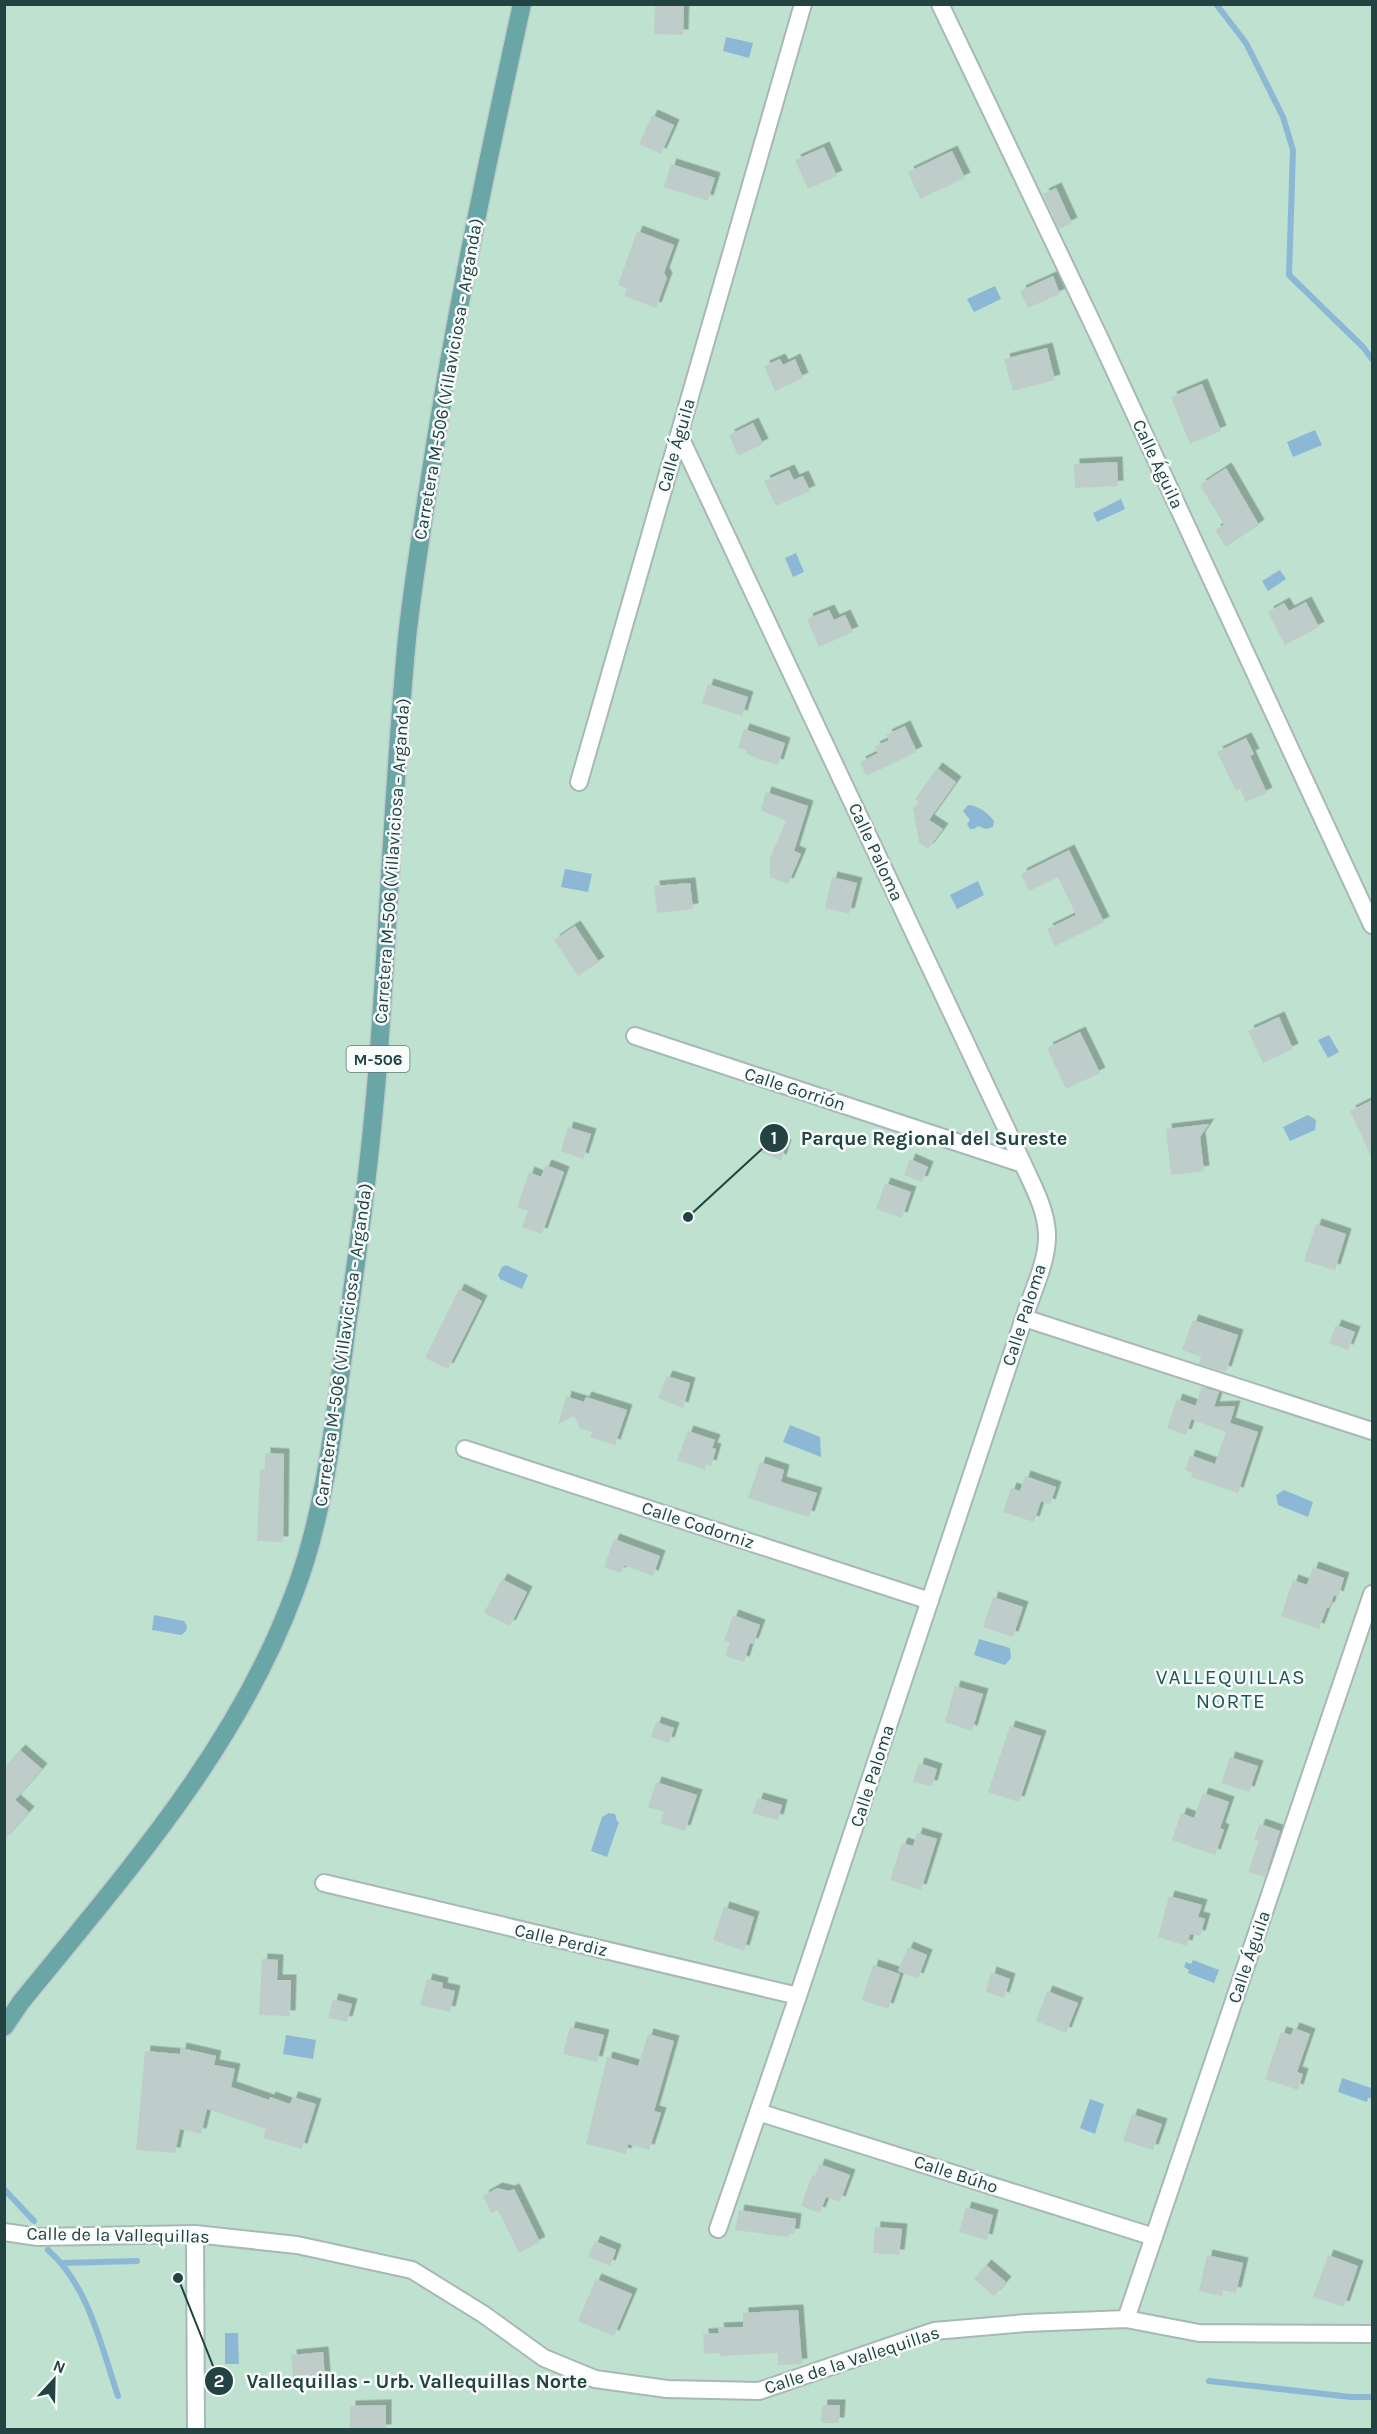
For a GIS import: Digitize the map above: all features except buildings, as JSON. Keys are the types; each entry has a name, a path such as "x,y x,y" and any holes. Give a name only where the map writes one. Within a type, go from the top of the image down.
{"main road":[{"name":"Carretera M-506 (Villaviciosa - Arganda)","path":"4,2027 21,2002 146,1848 188,1792 224,1736 271,1652 296,1589 315,1528 329,1456 372,1138 400,728 415,576 439,417 477,212 522,4"}],"street":[{"name":"Calle Águila","path":"579,782 803,4"},
{"name":"Calle Águila","path":"940,4 1100,339 1372,925"},
{"name":"Calle Paloma","path":"679,435 1037,1194 1047,1233 1046,1247 1024,1318 718,2229"},
{"name":"Calle Gorrión","path":"634,1036 1023,1164"},
{"path":"1024,1318 1372,1431"},
{"name":"Calle Codorniz","path":"465,1449 930,1601"},
{"name":"Calle Águila","path":"1126,2319 1372,1594"},
{"name":"Calle Perdiz","path":"324,1883 798,1996"},
{"name":"Calle Búho","path":"758,2112 1154,2237"},
{"name":"Calle de la Vallequillas","path":"4,2232 38,2237 195,2234 297,2245 412,2270 483,2314 544,2358 595,2379 667,2389 759,2391 934,2331 1026,2323 1126,2319 1199,2333 1372,2334"},
{"path":"195,2234 196,2430"}],"green space":[{"path":"5,5 1372,5 1372,2429 5,2430"}],"water":[{"path":"726,37 753,43 749,58 723,51"},
{"path":"995,286 1001,299 974,312 967,299"},
{"path":"1315,430 1322,445 1293,457 1287,442"},
{"path":"1121,499 1125,509 1097,522 1093,513"},
{"path":"796,553 804,572 793,577 785,558"},
{"path":"1280,570 1286,579 1268,591 1262,581"},
{"path":"968,805 986,812 994,821 993,827 986,829 978,826 970,829 967,824 970,820 963,811"},
{"path":"565,869 592,874 588,892 561,887"},
{"path":"978,881 984,895 957,909 950,895"},
{"path":"1329,1035 1339,1052 1328,1058 1318,1040"},
{"path":"1308,1115 1316,1120 1315,1130 1290,1141 1283,1127"},
{"path":"506,1265 528,1275 522,1289 500,1279 498,1275 502,1267"},
{"path":"790,1425 820,1437 821,1457 783,1442"},
{"path":"1284,1490 1313,1502 1308,1517 1278,1505 1276,1495"},
{"path":"154,1615 184,1621 187,1626 186,1631 181,1635 152,1630"},
{"path":"979,1639 1010,1648 1011,1658 1005,1665 974,1655"},
{"path":"609,1813 615,1814 619,1822 607,1857 591,1851 602,1817"},
{"path":"1193,1960 1219,1970 1214,1983 1188,1973 1189,1970 1184,1967 1186,1962 1191,1964"},
{"path":"286,2035 316,2040 313,2059 283,2054"},
{"path":"1342,2078 1371,2088 1371,2098 1368,2098 1367,2102 1338,2092"},
{"path":"1090,2099 1104,2104 1095,2134 1080,2128"},
{"path":"225,2333 238,2333 239,2364 225,2364"}],"waterway":[{"path":"1216,4 1246,43 1283,117 1293,150 1289,275 1363,347 1372,359"},
{"path":"4,2189 34,2221"},
{"path":"48,2250 74,2281 84,2299 118,2396"},
{"path":"63,2263 137,2261"},
{"path":"1209,2381 1351,2397 1372,2397"}],"place":[{"name":"Parque Regional del Sureste","path":"688,1217"},
{"name":"Vallequillas - Urb. Vallequillas Norte","path":"178,2278"}],"district":[{"name":"VALLEQUILLAS NORTE","path":"1231,1689"}]}
